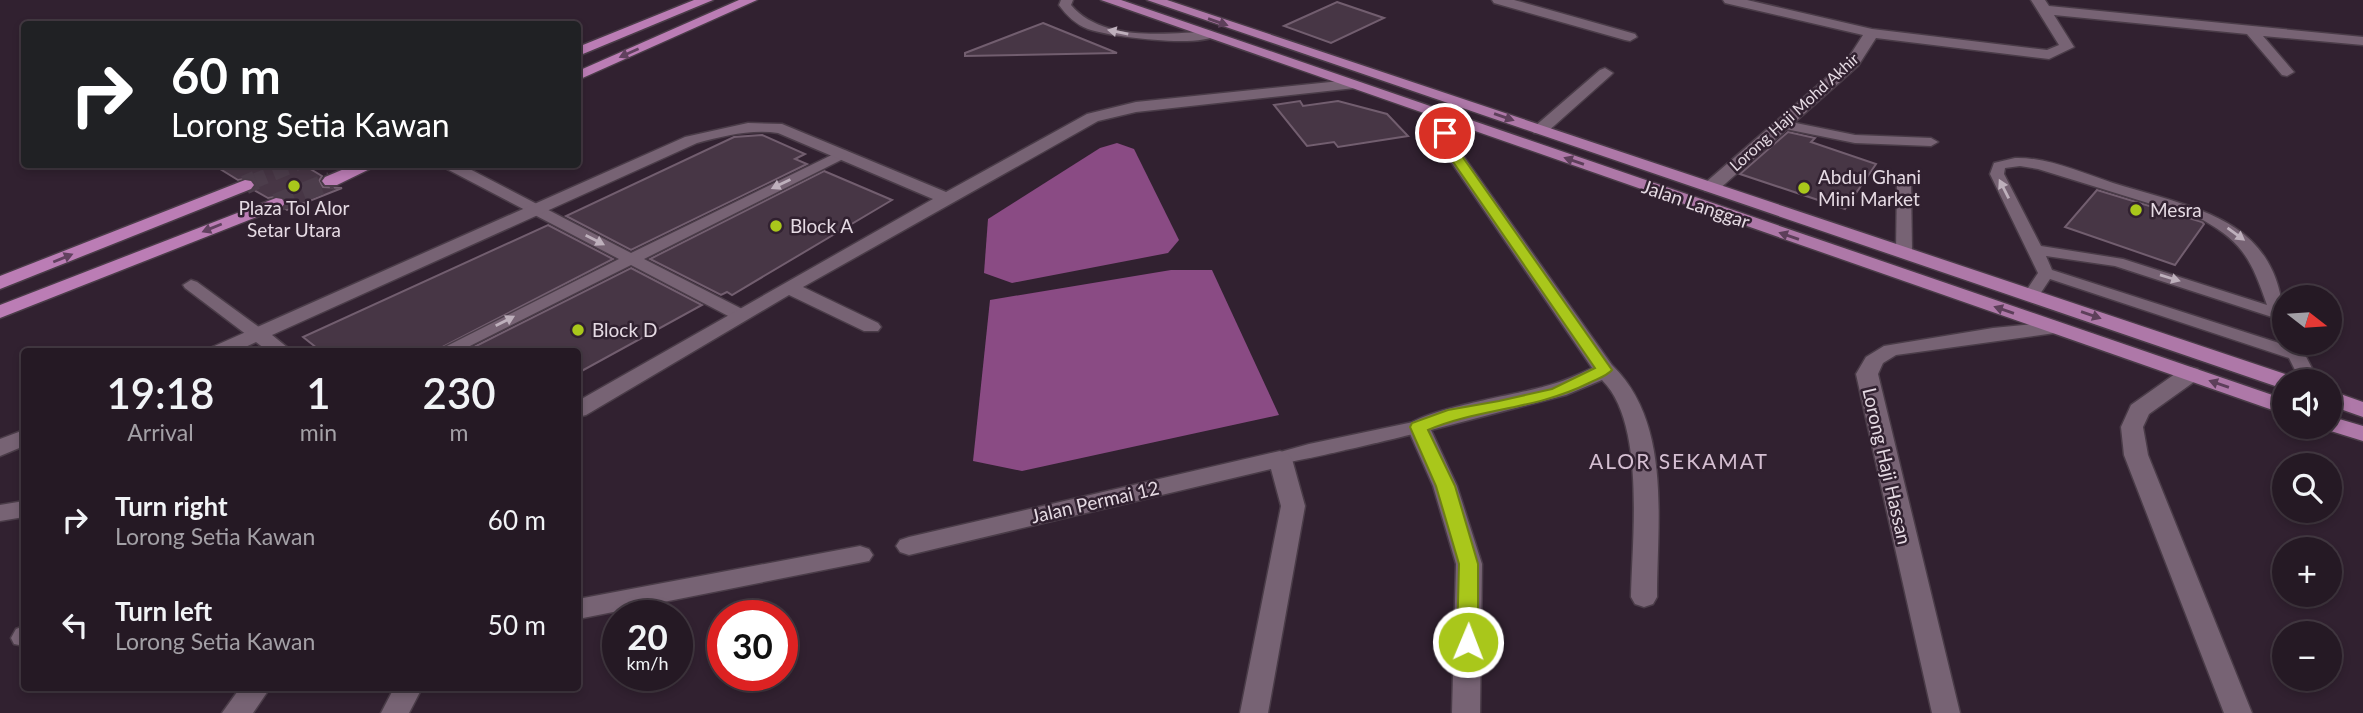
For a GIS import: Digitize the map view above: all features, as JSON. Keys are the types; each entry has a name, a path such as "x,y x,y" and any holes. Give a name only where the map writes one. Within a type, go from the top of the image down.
{"highway":[{"path":"581,51 706,0"},
{"path":"581,75 750,0"},
{"name":"Jalan Langgar","path":"1108,0 2272,403"},
{"name":"Jalan Langgar","path":"1154,0 2272,377"},
{"path":"331,181 362,168"},
{"path":"0,283 245,185"},
{"path":"0,312 276,203"},
{"path":"2342,402 2363,410"},
{"path":"2342,428 2363,435"}],"street":[{"path":"1499,0 1630,37"},
{"path":"1730,0 1872,33 2049,55 2062,52 2067,47 2042,5"},
{"path":"1786,14 1793,0"},
{"path":"2042,5 2363,41"},
{"path":"2250,29 2287,72"},
{"name":"Lorong Haji Mohd Akhir","path":"1711,187 1853,62 1872,33"},
{"path":"1540,130 1605,73"},
{"path":"581,408 740,314 1093,117 1114,111 1350,85"},
{"path":"1461,122 1445,133 1444,140 1604,370 1624,392 1637,428 1645,485 1644,597"},
{"path":"226,348 691,140 729,131 771,127 782,129 946,198"},
{"path":"788,287 872,327"},
{"name":"Lorong Haji Hassan","path":"1946,713 1867,373 1878,356 1891,350 1993,334 2055,328"},
{"path":"257,334 277,348"},
{"path":"1466,713 1469,564 1446,486 1418,427 1448,415 1499,407 1558,392 1604,370"},
{"path":"2190,374 2139,410 2132,428 2136,455 2238,713"},
{"path":"0,448 21,439"},
{"path":"1254,713 1293,506 1280,459"},
{"name":"Jalan Permai 12","path":"909,545 1280,459"},
{"path":"0,513 21,510"},
{"path":"581,608 860,555"},
{"path":"236,713 254,691"},
{"path":"395,713 406,691"}],"lane":[{"path":"1067,0 1065,5 1069,12 1089,24 1117,33 1164,38 1210,35"},
{"path":"1781,124 1866,140 1931,142"},
{"path":"452,348 842,154"},
{"path":"2272,295 2258,255 2245,240 2208,217 2041,165 2023,161 1999,166 1997,174 2046,273 2272,342"},
{"path":"456,168 740,314"},
{"path":"1903,182 1904,252"},
{"path":"2035,250 2117,261 2272,318"},
{"path":"2032,295 2046,273"},
{"path":"191,285 257,334"},
{"path":"1280,459 1309,450 1418,427"}],"shaded area":[{"path":"1117,143 1134,149 1179,240 1168,253 1012,283 984,273 988,219 1100,148"},
{"path":"1171,270 1212,270 1279,415 1022,471 973,461 990,300"}],"building":[{"path":"1337,2 1384,18 1331,43 1284,26"},
{"path":"1043,23 1117,53 965,56 965,53"},
{"path":"1300,101 1303,106 1338,101 1387,114 1408,136 1338,147 1334,142 1307,146 1274,105"},
{"path":"1788,132 1815,138 1811,142 1876,164 1845,209 1740,174"},
{"path":"762,135 805,154 795,159 807,164 631,250 566,216 734,137"},
{"name":"Plaza Tol Alor Setar Utara","path":"218,168 309,168 322,176 319,181 323,187 342,188 287,210 284,208 287,201 282,196 268,198 254,190 257,185 251,178 238,180"},
{"name":"Block A","path":"824,171 892,200 732,295 727,292 721,295 650,259"},
{"path":"2097,190 2204,224 2175,265 2065,227"},
{"path":"548,225 613,259 441,348 317,348 303,337"},
{"name":"Block D","path":"631,268 702,305 581,371 581,348 472,348"}],"tunnel":[{"path":"252,182 286,168"},
{"path":"245,185 256,180"},
{"path":"276,203 331,181 328,182"}],"place":[{"name":"Plaza Tol Alor Setar Utara","path":"294,186"},
{"name":"Abdul Ghani Mini Market","path":"1804,188"},
{"name":"Mesra","path":"2136,210"},
{"name":"Block A","path":"776,226"},
{"name":"Block D","path":"578,330"}],"district":[{"name":"ALOR SEKAMAT","path":"1679,462"}],"route":[{"path":"1445,133 1444,140 1604,370 1558,392 1499,407 1448,415 1418,427 1446,486 1469,564 1468,642"}]}
